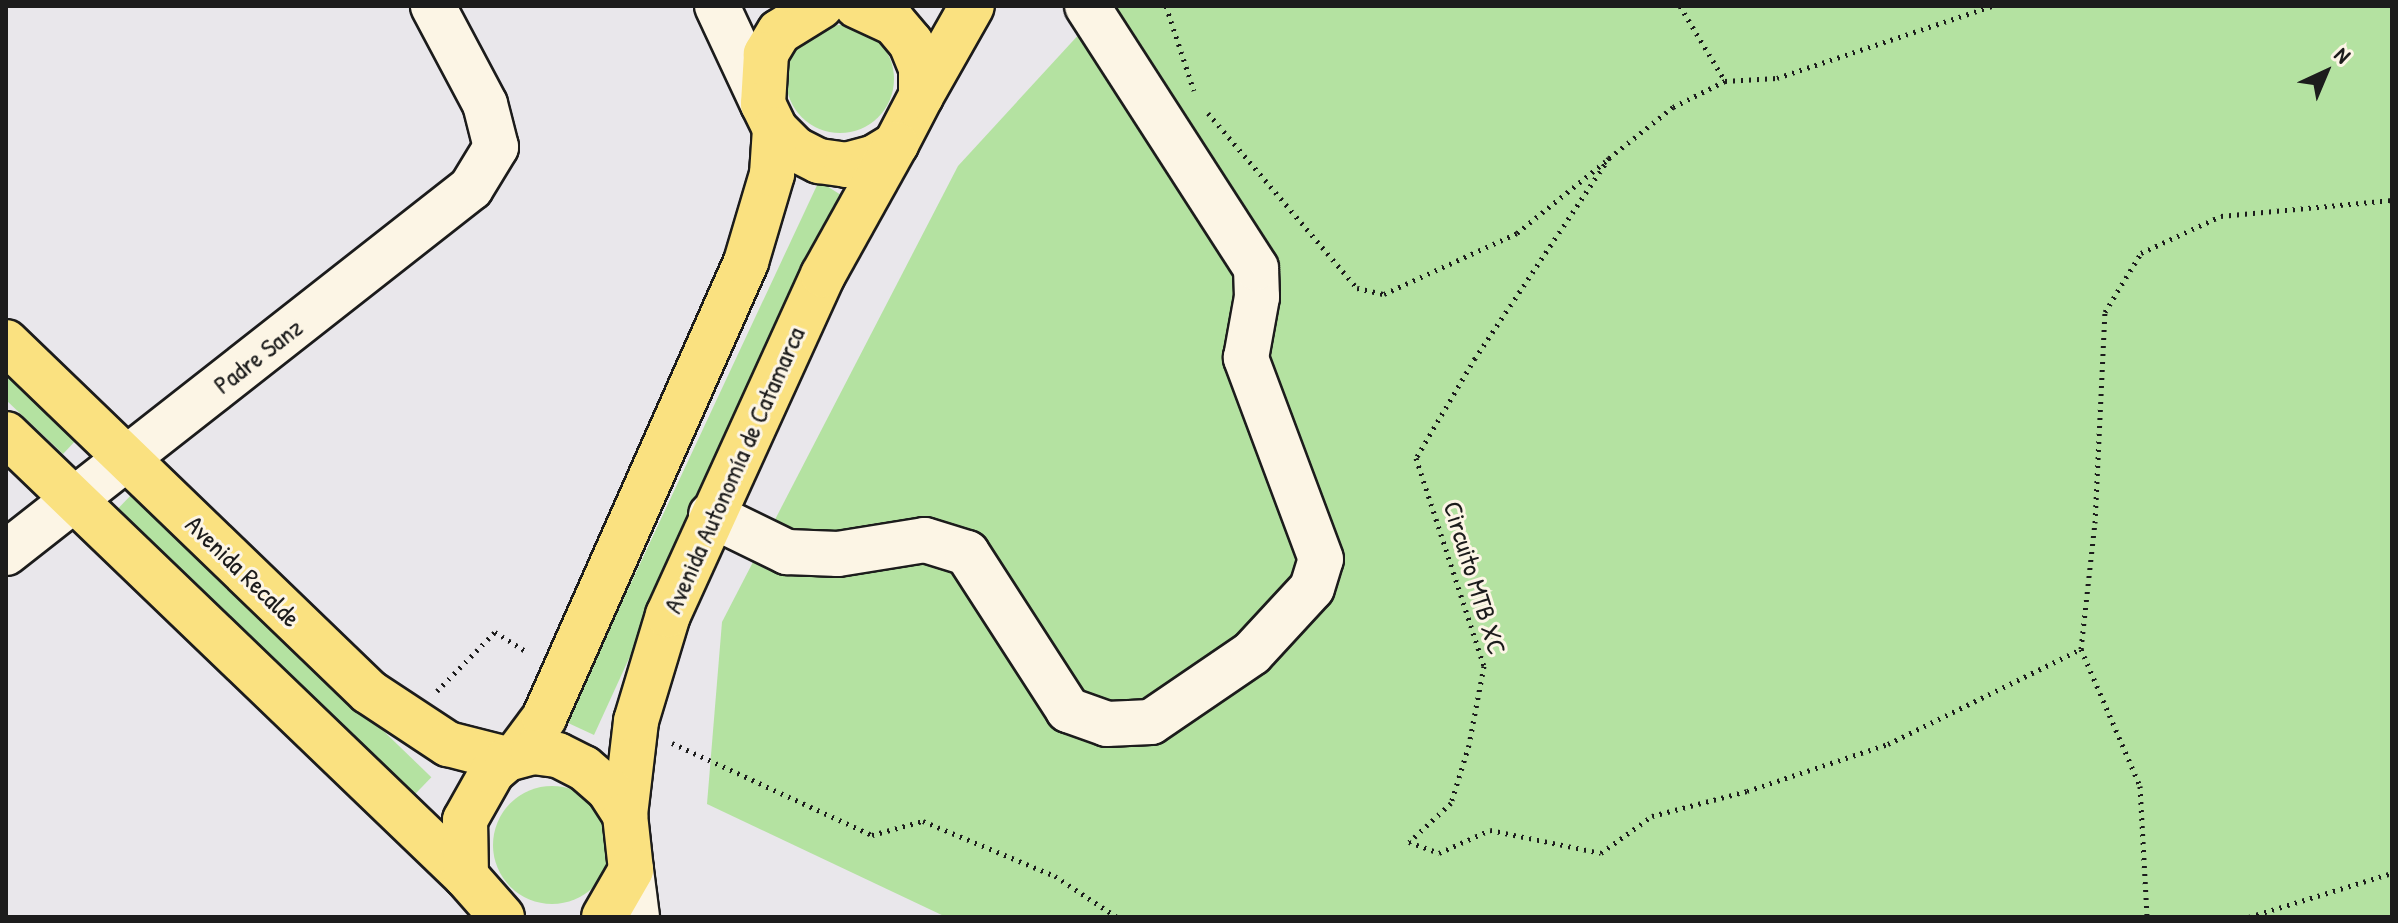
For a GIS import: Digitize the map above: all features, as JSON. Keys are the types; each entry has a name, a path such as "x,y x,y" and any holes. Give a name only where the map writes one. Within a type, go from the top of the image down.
{"main road":[{"path":"483,904 465,820 475,797 544,718 746,262 772,174 766,54 779,32 821,6"},
{"path":"857,6 894,23 911,43 921,68 921,96"},
{"path":"921,96 972,6"},
{"name":"Avenida Autonomía de Catamarca","path":"631,870 625,815 625,777 636,721 668,615 823,275 921,96"},
{"path":"769,117 807,155 846,165 873,158 896,144"},
{"name":"Avenida Recalde","path":"6,342 369,692 407,721 448,744 512,756 558,755 584,768 609,790 625,815"},
{"path":"6,434 483,904"},
{"path":"604,917 631,870"}],"street":[{"name":"Padre Sanz","path":"6,553 471,188 496,147 485,104 433,6"},
{"path":"717,6 769,117"},
{"path":"711,515 787,552 838,554 925,540 967,553 1068,710 1107,724 1151,722 1252,653 1312,588 1321,559 1246,358 1257,297 1256,268 1087,6"},
{"path":"631,870 637,917"}],"path":[{"path":"1166,6 1195,96"},
{"path":"1680,6 1725,81 1777,78 1992,6"},
{"name":"Circuito MTB XC","path":"1725,81 1673,107 1609,158 1475,358 1416,458 1484,666 1469,745 1451,803 1409,842 1439,853 1490,830 1601,853 1652,816 1747,791 1888,744 2081,649"},
{"path":"1205,108 1357,288 1384,294 1517,233 1609,158"},
{"path":"2147,917 2140,786 2081,649 2095,523 2105,312 2141,253 2221,216 2392,200"},
{"path":"407,721 495,632 563,675"},
{"path":"636,721 671,743 872,835 923,821 1055,876 1117,917"},
{"path":"2249,917 2392,873"}],"green space":[{"path":"1105,6 2392,6 2392,917 946,917 707,804 722,622 958,166"},
{"path":"840,25 861,29 878,41 890,58 894,79 890,100 878,117 861,129 840,133 819,129 802,117 790,100 786,79 790,58 802,41 819,29"},
{"path":"819,181 841,195 594,735 566,722"},
{"path":"6,369 78,438 63,454 6,400"},
{"path":"135,491 431,777 415,794 118,508"},
{"path":"552,786 585,796 601,812 611,845 601,878 585,894 552,904 519,894 503,878 493,845 503,812 519,796"}]}
